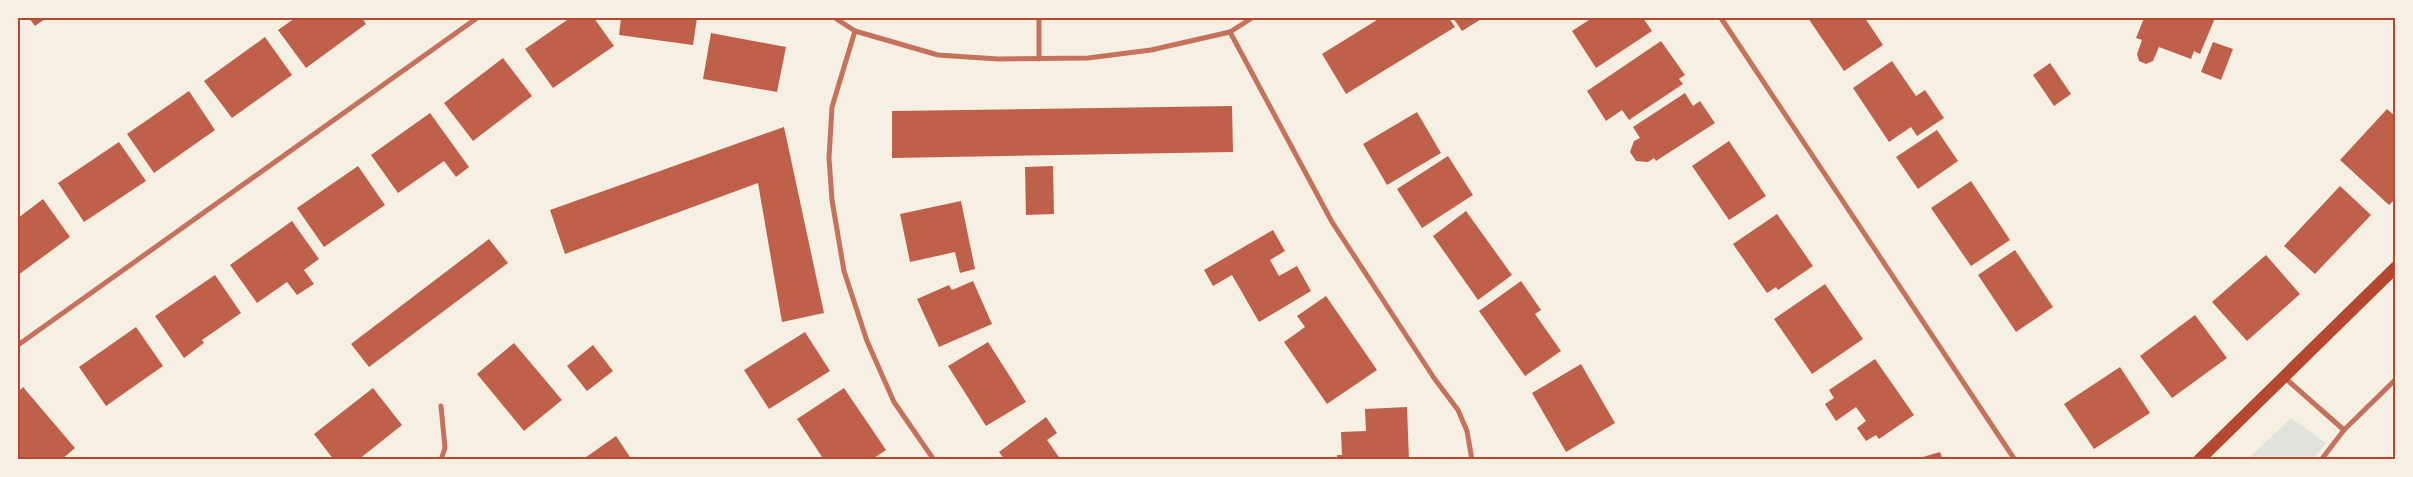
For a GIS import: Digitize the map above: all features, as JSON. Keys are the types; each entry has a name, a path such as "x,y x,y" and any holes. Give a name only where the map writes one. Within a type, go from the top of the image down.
{"main road":[{"path":"2199,460 2396,266"}],"street":[{"path":"18,345 477,18"},
{"path":"835,18 855,31 938,55 998,60 1088,58 1151,50 1230,32 1252,18"},
{"path":"1039,18 1039,59"},
{"path":"1721,18 2015,460"},
{"path":"855,31 832,107 828,158 832,200 844,271 867,341 894,402 934,460"},
{"path":"1230,32 1332,222 1434,378 1458,410 1467,431 1472,460"},
{"path":"2284,377 2344,430"},
{"path":"2321,460 2344,430 2396,379"},
{"path":"440,406 445,448 442,460"}],"shaded area":[{"path":"2291,418 2326,443 2313,459 2248,459"}],"building":[{"path":"29,18 46,18 35,26"},
{"path":"295,18 362,18 366,24 306,68 278,30"},
{"path":"570,18 594,18 614,46 553,88 525,49"},
{"path":"621,18 697,18 693,45 619,35"},
{"path":"1380,18 1449,18 1455,27 1346,94 1322,54"},
{"path":"1453,18 1483,18 1462,31"},
{"path":"1592,18 1643,18 1652,31 1596,68 1572,31"},
{"path":"1808,18 1865,18 1883,45 1844,71"},
{"path":"2144,18 2215,18 2200,54 2194,51 2191,59 2159,47 2153,61 2146,64 2139,61 2137,54 2142,40 2136,38"},
{"path":"711,33 786,47 777,92 703,79"},
{"path":"265,37 292,75 232,118 204,81"},
{"path":"1661,41 1685,75 1679,79 1683,84 1629,120 1622,110 1606,121 1587,91"},
{"path":"2213,42 2233,49 2221,80 2201,72"},
{"path":"503,58 532,96 473,141 444,103"},
{"path":"1892,61 1916,96 1925,90 1944,118 1917,136 1911,127 1889,142 1853,88"},
{"path":"2050,63 2071,94 2054,106 2033,75"},
{"path":"189,91 215,130 154,173 127,134"},
{"path":"1685,93 1693,106 1700,101 1715,123 1656,161 1654,158 1648,162 1636,161 1630,152 1634,141 1640,138 1633,127"},
{"path":"1232,106 1233,152 892,158 892,111"},
{"path":"2387,109 2396,117 2396,198 2389,205 2340,160"},
{"path":"1417,112 1441,153 1387,185 1363,144"},
{"path":"430,113 469,167 456,177 444,161 398,193 371,155"},
{"path":"784,127 824,313 782,322 758,183 565,254 550,210"},
{"path":"1937,130 1958,161 1918,189 1896,157"},
{"path":"1729,141 1766,196 1729,220 1692,166"},
{"path":"119,142 146,181 84,222 58,183"},
{"path":"1448,156 1473,195 1422,228 1397,189"},
{"path":"358,166 385,205 324,247 297,208"},
{"path":"1053,166 1054,214 1026,215 1025,167"},
{"path":"1971,181 2010,240 1971,266 1931,208"},
{"path":"2340,186 2371,215 2315,274 2284,246"},
{"path":"43,199 70,237 18,275 18,218"},
{"path":"961,201 975,269 960,273 955,252 910,262 900,214"},
{"path":"1466,211 1512,275 1478,300 1433,236"},
{"path":"1777,214 1813,266 1778,290 1776,287 1767,293 1733,244"},
{"path":"292,221 319,259 304,270 314,284 297,295 287,282 257,303 230,265"},
{"path":"1273,230 1285,251 1270,260 1279,276 1297,266 1311,291 1259,322 1232,275 1213,286 1204,270"},
{"path":"489,239 508,263 369,367 351,344"},
{"path":"2015,250 2053,307 2016,332 1978,275"},
{"path":"2266,255 2300,294 2247,341 2212,302"},
{"path":"215,275 241,313 202,340 204,343 184,358 155,316"},
{"path":"973,281 992,324 939,347 917,299 949,285 952,290"},
{"path":"1521,281 1541,310 1535,314 1561,351 1525,376 1479,311"},
{"path":"1825,284 1863,339 1812,374 1774,319"},
{"path":"1326,296 1377,370 1327,404 1284,342 1305,327 1297,316"},
{"path":"2195,315 2227,358 2172,398 2140,356"},
{"path":"136,327 163,366 106,406 79,367"},
{"path":"805,332 830,371 769,409 744,370"},
{"path":"988,342 1026,402 986,426 948,366"},
{"path":"514,343 562,400 524,431 477,374"},
{"path":"593,345 613,371 587,391 567,366"},
{"path":"1875,359 1914,415 1879,439 1876,435 1866,441 1857,428 1866,421 1856,407 1836,421 1825,404 1834,398 1829,390"},
{"path":"1581,364 1615,423 1566,452 1532,393"},
{"path":"2120,367 2150,413 2094,449 2064,404"},
{"path":"23,387 75,448 61,460 22,460 18,454 18,392"},
{"path":"373,388 402,425 358,460 334,460 314,434"},
{"path":"844,388 886,450 871,460 824,460 797,419"},
{"path":"1407,407 1409,460 1337,460 1337,455 1342,455 1341,432 1366,431 1365,409"},
{"path":"1046,417 1057,433 1047,440 1061,460 1005,460 999,452"},
{"path":"616,436 632,460 582,460"},
{"path":"1940,452 1943,460 1916,460 1916,459"}]}
